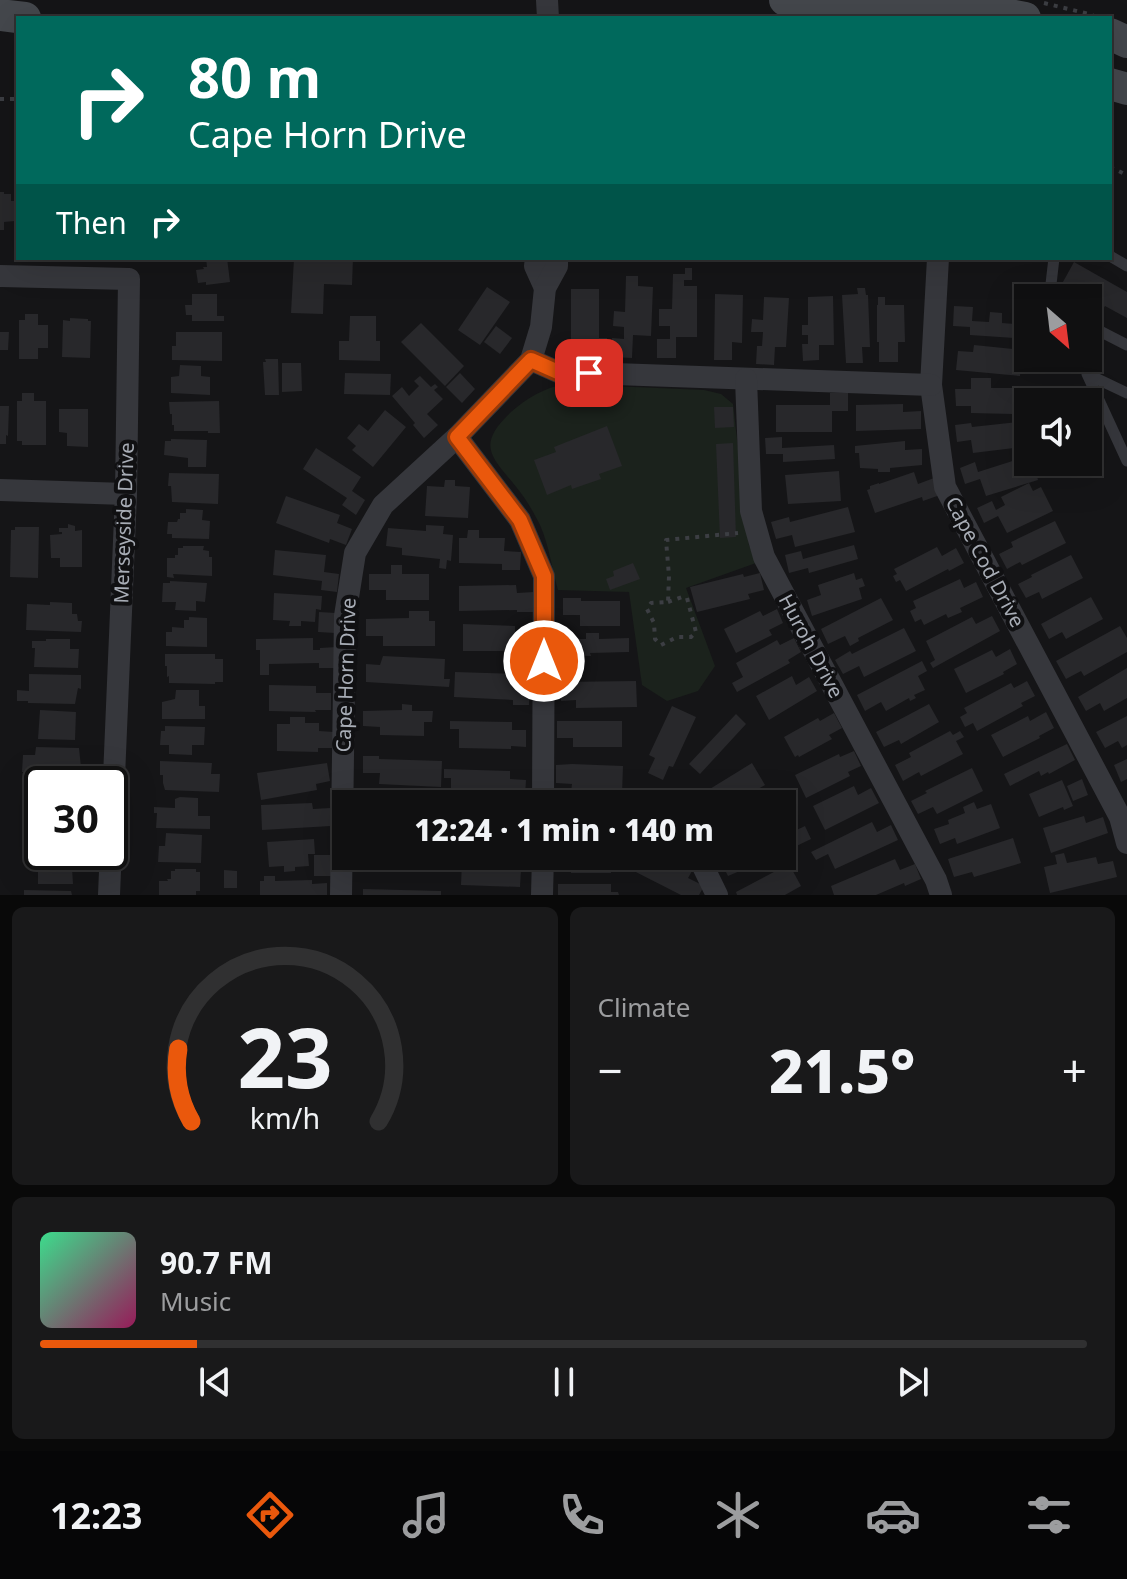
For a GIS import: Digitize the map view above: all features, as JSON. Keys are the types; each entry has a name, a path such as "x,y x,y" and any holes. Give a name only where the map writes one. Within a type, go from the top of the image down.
{"main road":[{"path":"785,0 1034,11"}],"street":[{"name":"Cape Cod Drive","path":"938,260 931,385 945,487 1120,817 1127,843"},
{"name":"Cape Horn Drive","path":"341,895 345,616 355,553 383,505 457,437 531,360 541,327 546,262"},
{"name":"Merseyside Drive","path":"0,276 129,279 126,494 109,895"},
{"path":"531,360 558,372 931,385"},
{"name":"Huroh Drive","path":"746,379 751,511 764,557 936,880 941,895"},
{"path":"457,437 520,520 544,576 543,790"},
{"path":"0,490 126,494"},
{"path":"542,895 543,870"},
{"path":"705,870 717,895"}],"lane":[{"path":"1051,284 1054,260"},
{"path":"1102,332 1127,345"},
{"path":"1127,393 1087,374 1127,461"}],"path":[{"path":"1034,11 1059,16"},
{"path":"668,602 666,540 756,531"},
{"path":"687,598 696,632 691,637 677,637 661,645 655,639 648,606 668,602 687,598"}],"shaded area":[{"path":"565,384 704,390 721,394 733,404 749,545 756,563 686,588 715,666 698,691 667,701 642,685 629,592 558,590 540,525 491,451 493,434 511,412 530,398"}],"building":[{"path":"0,192 11,194 11,201 14,201 15,221 4,222 4,230 0,230"},
{"path":"206,260 227,260 230,282 198,283 196,270 207,267"},
{"path":"294,260 353,260 352,285 324,284 323,314 291,313"},
{"path":"1074,262 1127,292 1127,318 1105,306 1102,311 1102,284 1062,284"},
{"path":"685,268 692,268 692,280 684,280 684,286 697,286 697,337 676,337 676,358 657,358 657,339 670,339 670,326 659,326 659,309 672,309 673,274 685,274"},
{"path":"626,276 638,276 638,286 653,287 651,336 633,335 632,358 611,357 612,338 624,339 624,327 613,326 614,311 625,312"},
{"path":"487,287 510,302 480,345 458,330"},
{"path":"857,288 865,288 868,295 870,347 862,347 863,363 846,363 842,295 858,294"},
{"path":"571,289 599,289 599,338 607,338 607,359 587,359 587,344 571,344"},
{"path":"192,294 217,294 217,316 224,316 224,321 192,321 192,315 186,315 185,305 192,305"},
{"path":"715,294 743,295 742,343 732,342 732,360 714,360"},
{"path":"833,296 834,345 819,345 819,360 803,361 802,344 808,344 808,335 802,335 802,325 808,325 808,297"},
{"path":"764,297 789,298 786,347 775,347 774,365 756,364 757,346 762,346 763,332 751,332 752,319 763,320"},
{"path":"878,297 885,297 885,305 904,305 905,342 898,342 898,362 879,362"},
{"path":"954,306 973,307 972,321 989,322 990,312 1002,313 1002,323 1014,324 1014,338 970,335 970,327 953,326"},
{"path":"25,314 38,314 38,325 48,325 48,348 38,348 38,359 19,359 19,320 25,320"},
{"path":"350,316 376,316 380,361 339,360 339,341 349,341"},
{"path":"70,318 91,321 90,358 62,357 63,320 70,321"},
{"path":"421,323 464,366 445,386 401,342"},
{"path":"496,326 512,338 500,354 484,342"},
{"path":"0,332 9,332 8,350 0,350"},
{"path":"176,332 222,332 222,361 172,360"},
{"path":"974,345 1014,349 1014,372 1020,372 1020,376 956,370 958,351 973,352"},
{"path":"265,359 278,359 279,395 265,395"},
{"path":"282,363 301,363 302,391 282,392"},
{"path":"180,365 201,366 201,376 210,377 210,395 171,393 171,377 179,376"},
{"path":"345,373 391,374 390,395 344,394"},
{"path":"460,373 475,389 462,403 446,387"},
{"path":"420,376 431,387 435,384 438,387 434,390 443,399 427,414 438,425 424,438 392,396 402,387 409,396 419,386 414,381"},
{"path":"971,378 991,378 991,388 1012,388 1012,414 971,413 971,406 956,406 955,389 971,389"},
{"path":"22,393 34,393 34,401 46,401 46,445 22,445 22,441 17,441 17,401 22,401"},
{"path":"830,393 848,393 848,411 832,411 832,432 776,432 776,405 830,405"},
{"path":"219,401 220,433 174,431 169,402"},
{"path":"903,404 903,412 921,411 921,429 856,431 856,405"},
{"path":"0,406 9,406 6,444 0,444"},
{"path":"714,407 733,407 734,427 715,428"},
{"path":"59,409 88,409 88,447 67,446 67,433 59,432"},
{"path":"385,410 406,427 373,467 352,450 356,446 347,438 359,424 368,431"},
{"path":"971,423 972,427 1014,423 1014,448 973,453 971,440 957,442 955,425"},
{"path":"607,426 622,466 599,474 601,479 572,489 571,485 547,495 534,460 556,452 554,447"},
{"path":"782,437 782,448 834,445 835,459 783,462 783,454 766,454 765,438"},
{"path":"207,440 206,467 188,467 188,458 164,455 165,441"},
{"path":"905,441 905,450 922,449 922,465 890,468 890,472 860,468 855,446"},
{"path":"733,443 736,537 720,538 716,444"},
{"path":"316,448 361,477 352,491 365,500 356,515 342,505 347,498 303,469"},
{"path":"1014,460 1014,476 1037,476 1038,480 986,496 980,479 965,484 960,468 975,462 978,472"},
{"path":"839,471 841,501 788,504 785,475"},
{"path":"914,472 918,484 934,478 940,495 923,501 922,497 875,513 867,490 870,486"},
{"path":"169,473 219,474 218,504 172,502"},
{"path":"445,480 455,480 455,486 470,487 468,518 425,516 427,486 444,487"},
{"path":"1029,483 1033,491 1041,487 1053,511 1007,533 998,516 984,523 977,508 992,501 996,510 1005,505 1001,497"},
{"path":"286,496 340,515 337,523 352,529 346,545 330,539 329,543 276,523"},
{"path":"848,507 855,532 795,547 792,535 776,539 771,522 789,517 790,522"},
{"path":"186,509 203,510 202,520 210,521 209,539 172,538 172,534 167,534 168,522 177,522 180,513 186,513"},
{"path":"1055,521 1066,543 1007,569 999,554 1013,547 1011,542"},
{"path":"68,524 75,526 75,531 82,530 82,567 60,567 60,558 51,558 50,535 62,534 59,528 68,528"},
{"path":"426,525 444,526 443,534 453,535 451,561 447,560 446,569 439,568 440,559 402,555 402,548 386,546 388,528 426,531"},
{"path":"15,527 39,527 38,578 10,577 11,530"},
{"path":"468,530 479,530 479,538 505,538 504,551 521,552 520,570 502,570 502,564 459,563 459,538 467,538"},
{"path":"854,545 858,559 809,573 808,568 789,573 785,555 801,551 803,559"},
{"path":"204,546 203,550 209,551 212,576 173,574 174,578 167,577 167,558 175,558 178,548"},
{"path":"937,547 942,556 956,548 964,563 906,591 900,580 896,582 894,569"},
{"path":"275,550 326,555 324,572 339,574 337,592 321,590 322,581 273,575"},
{"path":"1071,555 1083,578 1042,599 1039,592 1026,598 1018,584"},
{"path":"633,563 640,579 610,590 606,579 614,576 613,571"},
{"path":"391,565 402,565 402,574 429,574 429,600 386,600 386,590 369,590 369,574 391,574"},
{"path":"760,573 764,590 748,594 750,599 697,612 690,587"},
{"path":"854,573 856,580 862,578 865,586 859,588 862,599 812,616 807,600 821,595 818,585"},
{"path":"960,579 964,588 976,582 983,597 960,608 962,612 948,618 946,614 924,625 921,619 915,622 910,611 916,608 913,601"},
{"path":"163,583 207,583 205,602 196,601 196,611 175,610 176,602 162,602"},
{"path":"516,585 517,593 534,592 535,612 459,611 459,586"},
{"path":"274,593 322,596 321,610 316,609 315,622 301,621 301,626 289,626 290,621 273,620"},
{"path":"1091,597 1103,619 1066,639 1062,632 1049,639 1041,624"},
{"path":"563,598 620,601 620,626 580,626 580,615 563,615"},
{"path":"881,598 893,620 858,638 859,641 850,646 845,636 828,644 821,629"},
{"path":"50,602 72,603 72,614 77,614 78,621 82,621 81,632 26,630 27,604 50,605"},
{"path":"777,609 783,623 769,630 772,635 736,653 724,629 760,611 763,616"},
{"path":"409,611 429,611 429,621 435,621 435,646 383,646 383,636 366,636 366,619 409,618"},
{"path":"319,612 336,613 335,633 318,632"},
{"path":"992,616 1000,631 933,668 930,663 935,660 926,641 972,617 976,624"},
{"path":"189,617 207,618 207,647 166,646 166,632 172,632 172,627 184,628 184,620 189,620"},
{"path":"463,624 515,626 515,634 530,635 530,651 463,651"},
{"path":"1120,626 1127,638 1127,652 1084,676 1081,671 1066,679 1056,661"},
{"path":"904,628 916,651 864,677 859,666 843,674 835,660"},
{"path":"586,633 599,633 599,639 629,638 629,652 561,655 561,639 586,639"},
{"path":"313,638 313,650 337,647 337,668 319,668 319,663 269,664 269,675 260,675 260,650 256,650 256,639"},
{"path":"794,638 801,652 788,660 790,663 737,692 732,683 743,677 736,663 777,640 780,645"},
{"path":"70,639 70,649 79,649 78,668 34,667 35,648 32,648 32,641"},
{"path":"1010,649 1017,664 966,693 954,669 992,650 996,657"},
{"path":"165,654 215,654 215,659 223,659 223,682 169,683"},
{"path":"383,656 445,659 444,679 450,679 449,687 366,682 366,664 380,665"},
{"path":"922,661 927,671 918,676 925,690 914,695 916,698 910,701 909,698 886,711 881,702 865,711 857,695"},
{"path":"1127,668 1127,698 1104,711 1100,703 1086,711 1078,697"},
{"path":"455,672 516,674 515,686 530,687 529,705 513,705 513,700 454,697"},
{"path":"29,674 81,675 81,689 78,688 75,704 17,701 17,690 29,691"},
{"path":"792,676 796,685 809,677 817,691 769,720 756,696"},
{"path":"636,681 637,707 576,708 576,700 561,701 561,682"},
{"path":"1027,681 1035,696 1021,703 1023,706 977,731 973,723 965,727 960,717 967,713 964,708 1011,683 1014,688"},
{"path":"269,685 316,686 316,693 331,693 331,710 269,711"},
{"path":"176,690 199,690 199,706 205,706 205,719 162,719 162,702 175,699"},
{"path":"402,704 412,705 412,711 433,711 432,722 424,722 424,736 380,735 380,727 363,726 363,711 402,710"},
{"path":"929,704 939,722 901,744 899,740 884,747 876,732"},
{"path":"672,706 696,717 673,767 669,766 663,780 648,773 655,758 649,755"},
{"path":"40,710 76,712 75,740 38,739"},
{"path":"1046,712 1054,728 1003,757 991,735 1028,716 1030,721"},
{"path":"834,713 842,728 829,735 832,739 795,757 784,737 818,718 820,721"},
{"path":"736,714 746,724 700,774 689,764"},
{"path":"1127,716 1127,745 1122,748 1118,741 1105,748 1096,732"},
{"path":"290,717 305,717 305,723 319,723 319,731 334,732 333,748 318,748 318,752 277,751 277,724 290,724"},
{"path":"450,721 512,722 512,730 526,730 526,747 459,748 459,729 450,729"},
{"path":"557,721 622,721 622,747 573,747 573,738 557,738"},
{"path":"165,726 205,727 204,745 192,745 192,755 169,754 169,745 160,745 161,731 165,731"},
{"path":"950,731 953,735 960,731 964,737 956,741 963,754 921,776 919,772 903,781 895,765 911,757 909,753"},
{"path":"1067,744 1075,760 1049,774 1041,776 1039,771 1010,786 1004,774"},
{"path":"36,747 79,748 81,766 24,766 22,772 23,755 35,755"},
{"path":"854,751 861,766 848,772 850,776 806,798 795,775 839,754 840,757"},
{"path":"363,756 442,761 441,787 379,784 380,773 363,773"},
{"path":"1127,759 1127,779 1121,782 1114,765"},
{"path":"160,761 212,763 211,774 220,774 219,792 165,790"},
{"path":"327,763 330,781 316,784 317,790 261,800 257,773"},
{"path":"752,763 765,785 756,790 708,790"},
{"path":"556,765 623,766 622,790 571,790 572,784 556,783"},
{"path":"972,768 983,791 937,814 933,807 918,814 911,801"},
{"path":"444,769 510,771 510,779 526,780 525,790 451,790 451,778 444,778"},
{"path":"1082,779 1088,795 1073,801 1067,786"},
{"path":"1062,780 1073,806 1039,817 1029,794"},
{"path":"854,786 858,795 871,788 879,803 825,830 813,806"},
{"path":"198,798 198,816 210,816 210,829 156,828 157,813 154,813 154,807 175,808 175,799"},
{"path":"974,802 977,809 991,804 1000,828 957,844 955,838 940,844 934,829 949,824 948,820 965,813 963,807"},
{"path":"312,803 313,809 330,808 331,826 262,830 261,805"},
{"path":"1084,816 1086,823 1103,817 1108,833 1051,853 1043,828"},
{"path":"872,822 877,832 891,825 898,840 835,869 828,854 816,860 811,852"},
{"path":"805,826 811,839 796,846 796,830"},
{"path":"166,833 202,835 201,863 158,862 159,846 165,846"},
{"path":"1013,838 1021,863 974,877 972,872 954,877 948,859"},
{"path":"314,839 315,854 308,854 309,866 284,872 284,866 269,867 267,842"},
{"path":"1064,853 1067,863 1096,857 1098,864 1113,861 1117,877 1050,893 1044,867 1057,864 1055,855"},
{"path":"314,855 332,855 332,876 314,876"},
{"path":"895,859 900,870 915,864 921,879 876,895 834,895 831,886"},
{"path":"196,869 200,872 200,891 196,891 196,895 159,895 159,881 171,879 171,871"},
{"path":"38,870 72,870 73,884 38,884"},
{"path":"224,870 237,871 237,888 224,888"},
{"path":"378,870 425,870 425,871"},
{"path":"462,870 521,870 520,887 461,885"},
{"path":"571,870 611,870 611,873 571,873"},
{"path":"632,870 692,871 688,878 704,886 699,895 681,895"},
{"path":"725,870 742,870 728,876"},
{"path":"778,870 792,870 801,886 785,895 737,895 736,892"},
{"path":"264,876 275,876 275,881 312,880 312,884 327,883 327,895 260,895 260,881 264,881"},
{"path":"558,884 611,884 611,892 618,892 619,895 558,895"},
{"path":"363,889 441,891 441,895 363,895"},
{"path":"24,890 71,891 72,895 24,895"}],"route":[{"path":"544,661 544,576 520,520 457,437 531,360 558,372 589,373"}]}
